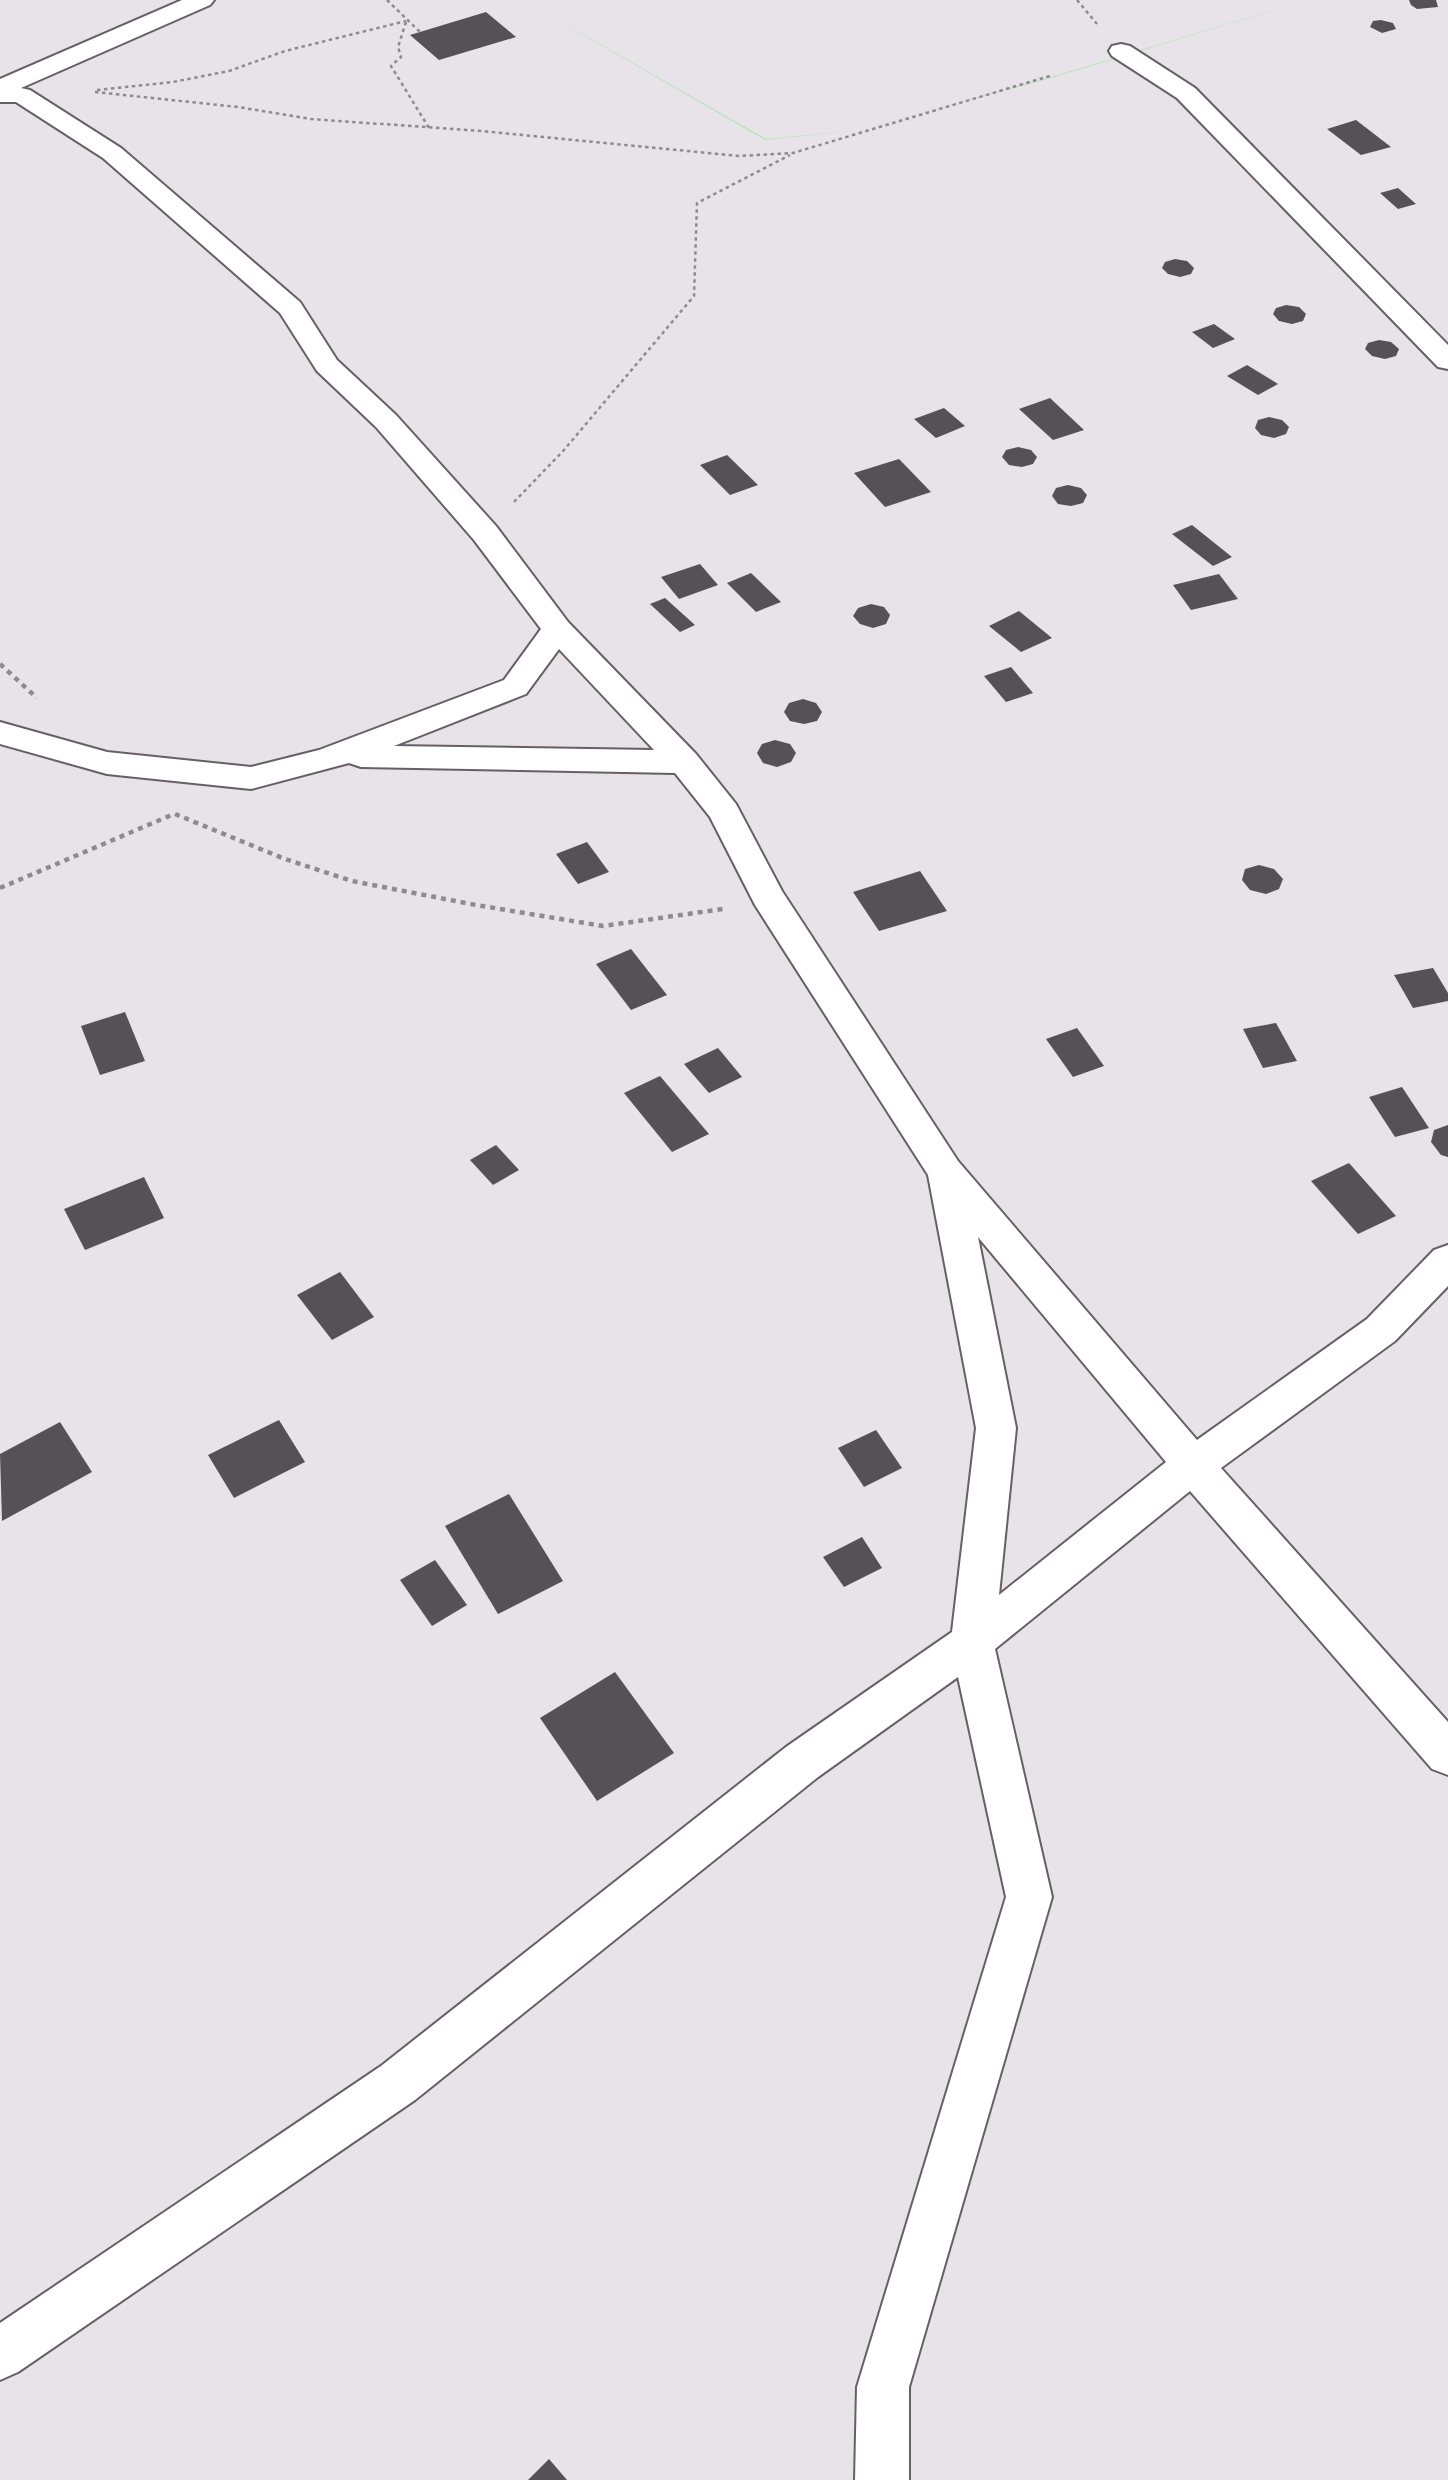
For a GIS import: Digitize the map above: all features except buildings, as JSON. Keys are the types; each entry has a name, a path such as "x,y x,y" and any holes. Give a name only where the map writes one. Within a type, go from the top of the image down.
{"street":[{"path":"0,88 202,0"},
{"path":"1121,51 1186,93 1448,361"},
{"path":"0,95 21,95 112,153 290,308 327,365 386,421 485,533 557,629 684,762 724,812 767,896 945,1171 1193,1465 1448,1754"},
{"path":"0,733 107,763 251,778 328,759 515,687 557,629"},
{"path":"328,759 382,755 684,762"},
{"path":"882,2480 883,2387 1029,1897 972,1642 996,1428 945,1171"},
{"path":"0,2354 398,2083 802,1762 972,1642 1193,1465 1381,1330 1448,1261"}],"path":[{"path":"387,0 419,32"},
{"path":"93,90 173,82 229,71 285,51 406,21"},
{"path":"406,21 398,47 401,57 391,66 405,92 421,110 429,128"},
{"path":"485,533 564,450 694,296 697,203 793,153 1053,75"},
{"path":"88,92 238,107 311,119 738,156 793,153"},
{"path":"0,888 175,814 251,778"},
{"path":"175,814 285,859 352,881 603,926 767,901 767,896"}],"green space":[{"path":"523,0 766,139 859,130 765,140"},
{"path":"1307,0 1058,76 859,130 1058,75"}]}
